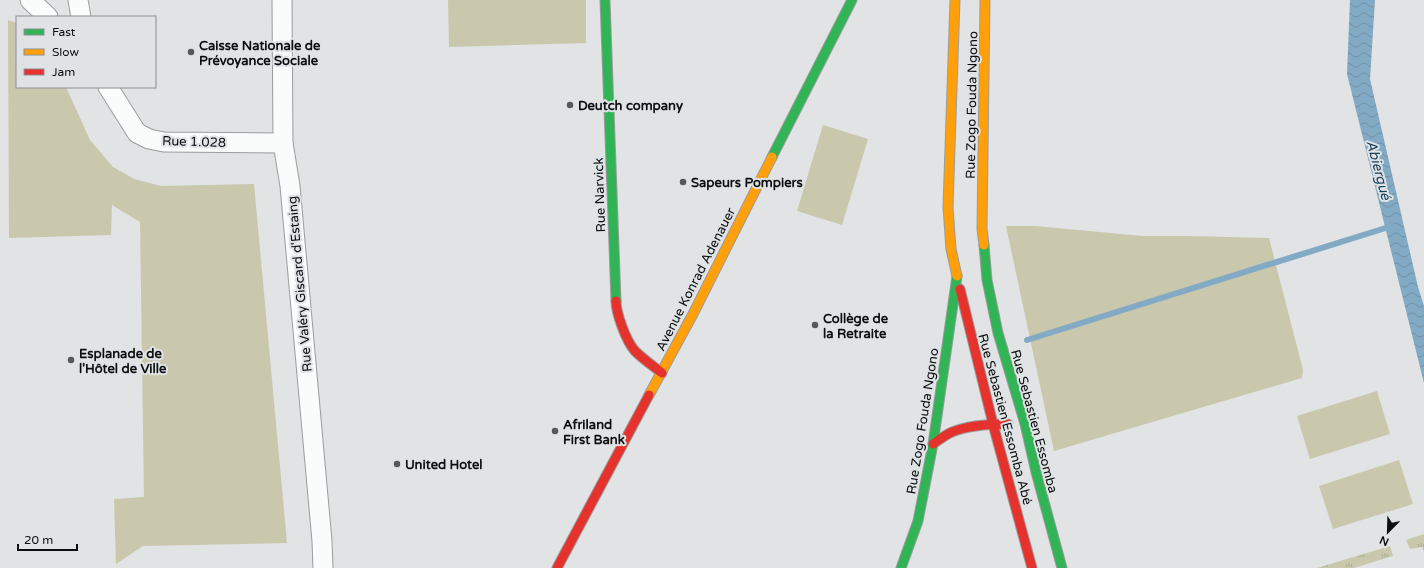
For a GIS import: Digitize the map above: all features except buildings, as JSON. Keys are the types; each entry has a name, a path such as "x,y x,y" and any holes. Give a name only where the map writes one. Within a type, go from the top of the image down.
{"main road":[{"name":"Rue Narvick","path":"605,0 616,306 622,327 634,350 662,373"},
{"name":"Avenue Konrad Adenauer","path":"558,568 662,373 852,0"},
{"name":"Rue Zogo Fouda Ngono","path":"955,0 948,207 951,249 957,276"},
{"name":"Rue Zogo Fouda Ngono","path":"975,243 982,229 985,0"},
{"name":"Rue Sebastien Essomba","path":"982,229 987,280 998,333 1025,424 1036,472 1062,568"},
{"name":"Rue Zogo Fouda Ngono","path":"901,568 918,521 933,444 957,276 964,262"},
{"name":"Rue Sebastien Essomba Abé","path":"957,276 974,354 1032,568"},
{"path":"933,444 952,432 971,427 993,424 1025,424"}],"street":[{"path":"30,0 47,16"},
{"path":"78,0 81,16"},
{"name":"Rue Valéry Giscard d'Estaing","path":"282,0 283,143 290,186 322,541 323,568"},
{"name":"Rue 1.028","path":"109,88 137,133 150,139 164,142 283,143"}],"green space":[{"path":"448,0 586,0 586,43 449,47"},
{"path":"8,20 16,23 16,88 66,88 90,140 113,167 134,179 161,186 254,184 287,543 143,546 116,564 114,499 144,497 140,222 112,205 111,235 9,238"},
{"path":"823,125 868,139 842,225 797,211"},
{"path":"1006,226 1036,226 1142,236 1269,238 1303,370 1302,378 1054,451"},
{"path":"1377,391 1390,434 1310,459 1297,416"},
{"path":"1399,460 1413,504 1333,529 1319,486"},
{"path":"1424,534 1424,552 1422,547 1410,549 1406,540"},
{"path":"1390,546 1393,556 1354,568 1317,568"}],"water":[{"name":"Abiergué","path":"1350,0 1375,0 1370,79 1418,287 1424,306 1424,383 1347,74"}],"waterway":[{"path":"1027,340 1392,226"}],"traffic: fast":[{"path":"605,0 616,301"},
{"path":"772,157 852,0"},
{"path":"984,245 987,280 998,333 1025,424 1036,472 1062,568"},
{"path":"901,568 918,521 933,444 957,276"}],"traffic: slow":[{"path":"955,0 948,207 951,249 957,276"},
{"path":"984,245 982,229 985,0"},
{"path":"649,395 693,314 772,157"}],"traffic: jam":[{"path":"960,289 994,428 1032,568"},
{"path":"616,301 622,327 628,341 641,357 662,373"},
{"path":"557,568 649,395"},
{"path":"933,444 949,433 972,426 1008,424"}],"place":[{"name":"Caisse Nationale de Prévoyance Sociale","path":"191,52"},
{"name":"Deutch company","path":"570,105"},
{"name":"Sapeurs Pompiers","path":"683,182"},
{"name":"Collège de la Retraite","path":"815,325"},
{"name":"Esplanade de l'Hôtel de Ville","path":"71,360"},
{"name":"Afriland First Bank","path":"555,431"},
{"name":"United Hotel","path":"397,464"}]}
